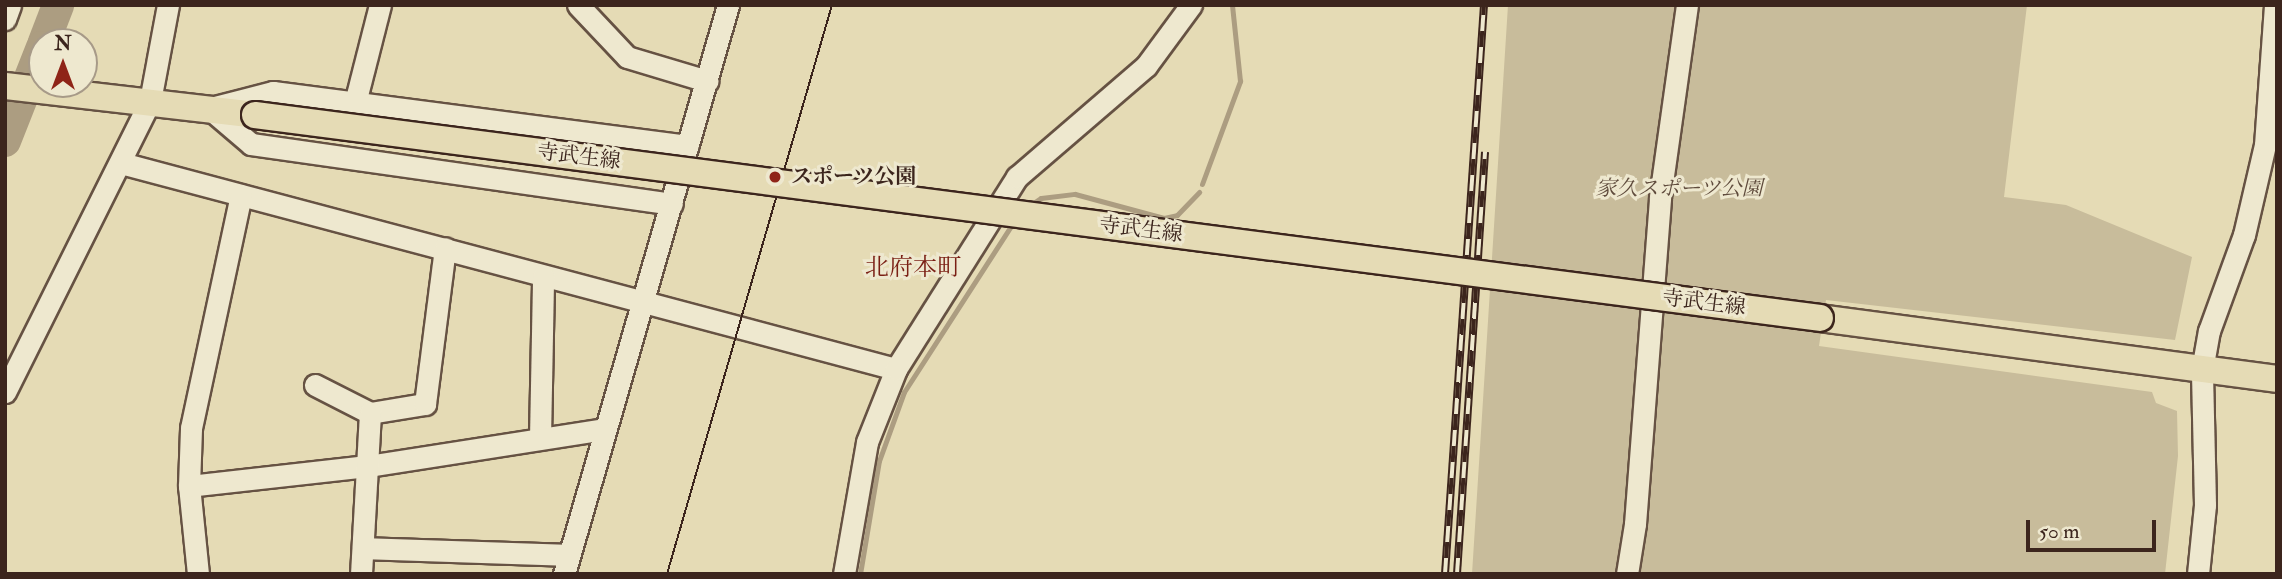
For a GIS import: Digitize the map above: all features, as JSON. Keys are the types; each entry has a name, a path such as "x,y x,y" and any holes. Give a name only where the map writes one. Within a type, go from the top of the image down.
{"main road":[{"name":"寺武生線","path":"5,86 255,114 2277,379"}],"street":[{"path":"5,19 10,5"},
{"path":"5,392 121,163 168,5"},
{"path":"355,103 380,5"},
{"path":"578,5 628,57 707,81"},
{"path":"363,548 566,564 603,429 645,303 728,5"},
{"path":"844,574 867,442 896,369 1017,177 1146,66 1191,5"},
{"path":"1627,574 1635,524 1660,197 1687,5"},
{"path":"2198,574 2205,505 2202,370 2209,331 2244,235 2265,145 2275,5"},
{"path":"210,109 273,92 688,146"},
{"path":"210,109 251,144 672,204"},
{"path":"121,163 896,369"},
{"path":"198,574 190,486 191,428 241,195"},
{"path":"315,385 370,412 425,404 445,248"},
{"path":"540,438 543,276"},
{"path":"360,574 370,412"},
{"path":"190,486 368,466 603,429"}],"green space":[{"name":"家久スポーツ公園","path":"1508,5 2027,5 2004,197 2066,205 2192,257 2175,340 1826,300 1819,346 2152,392 2156,403 2177,411 2178,456 2165,574 1472,574"}],"waterway":[{"path":"49,28 58,5"},
{"path":"1202,184 1240,81 1232,5"},
{"path":"5,141 28,83"},
{"path":"1029,206 1041,198 1075,194 1164,218 1177,215 1199,192"},
{"path":"860,574 879,461 904,392 1015,220"}],"tram line":[{"path":"667,574 832,5"}],"railway":[{"path":"1445,574 1484,5"},
{"path":"1457,574 1485,152"}],"place":[{"name":"スポーツ公園","path":"775,177"}],"district":[{"name":"北府本町","path":"913,268"}]}
